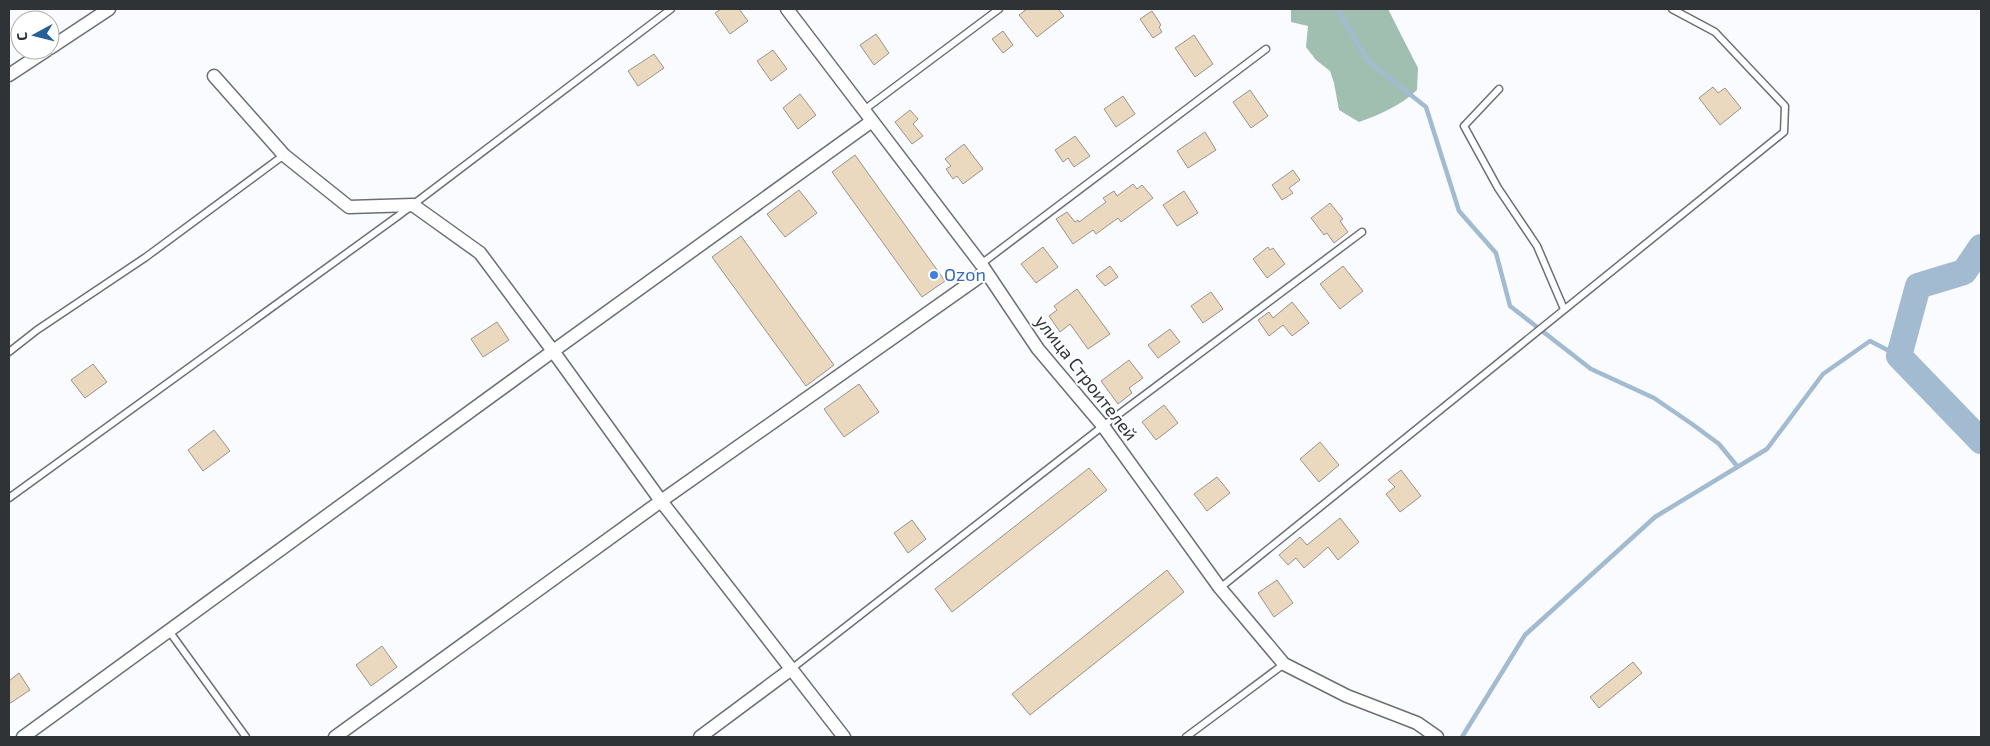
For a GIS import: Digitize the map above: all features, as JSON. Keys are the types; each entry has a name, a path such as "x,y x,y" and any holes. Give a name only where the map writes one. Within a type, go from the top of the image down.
{"street":[{"path":"60,41 109,9"},
{"name":"улица Строителей","path":"787,9 983,268 1038,349 1103,426 1220,588 1284,664"},
{"path":"9,75 32,60"},
{"path":"214,76 284,155 349,207 413,204 480,253 661,500 790,670 844,737"},
{"path":"23,737 872,121"},
{"path":"336,737 983,268"},
{"path":"1284,664 1346,696 1417,723 1437,737"},
{"path":"700,737 790,670"}],"lane":[{"path":"9,498 413,204 671,9"},
{"path":"864,110 999,9"},
{"path":"1220,588 1784,132 1785,106 1715,32 1672,9"},
{"path":"983,268 1266,49"},
{"path":"1499,89 1464,126 1498,188 1537,246 1564,309"},
{"path":"9,352 37,330 146,257 284,155"},
{"path":"790,670 1103,426 1362,232"},
{"path":"169,631 246,737"},
{"path":"1186,737 1284,664"}],"green space":[{"path":"1291,9 1388,9 1418,68 1417,90 1404,101 1390,109 1359,122 1339,110 1330,71 1316,60 1306,47 1308,26 1291,22"}],"building":[{"path":"721,9 739,9 748,21 730,34 715,13"},
{"path":"1027,9 1058,9 1064,16 1037,37 1019,15"},
{"path":"1152,11 1161,25 1159,27 1162,32 1153,38 1140,19"},
{"path":"1003,31 1013,45 1003,53 992,39"},
{"path":"876,34 889,53 874,65 860,45"},
{"path":"1194,35 1213,64 1195,77 1175,48"},
{"path":"773,50 787,69 771,81 757,61"},
{"path":"654,54 664,68 638,86 628,71"},
{"path":"1713,87 1718,93 1725,88 1741,108 1720,125 1699,98"},
{"path":"1250,90 1268,116 1251,128 1233,102"},
{"path":"800,94 816,115 798,129 783,108"},
{"path":"1123,96 1135,114 1116,127 1104,109"},
{"path":"910,110 918,119 913,124 923,136 912,144 895,122"},
{"path":"1205,132 1216,150 1188,168 1177,151"},
{"path":"1075,136 1090,156 1074,167 1068,158 1063,162 1055,150"},
{"path":"964,144 983,169 963,184 957,176 953,179 946,169 951,166 945,159"},
{"path":"855,155 945,281 922,297 832,172"},
{"path":"1293,170 1300,180 1289,188 1293,193 1282,200 1272,185"},
{"path":"1133,184 1137,189 1142,185 1153,198 1121,222 1118,218 1096,234 1093,230 1073,244 1056,219 1067,212 1075,222 1078,220 1079,222 1106,202 1103,198 1114,191 1117,196"},
{"path":"799,190 817,213 785,237 767,214"},
{"path":"1184,191 1198,213 1177,226 1163,205"},
{"path":"1330,203 1343,219 1340,221 1348,232 1334,243 1327,233 1324,235 1311,218"},
{"path":"741,236 834,365 806,386 712,257"},
{"path":"1043,247 1058,267 1036,283 1021,264"},
{"path":"1268,247 1270,250 1273,248 1285,264 1267,278 1253,259"},
{"path":"1110,266 1118,277 1105,286 1096,276"},
{"path":"1343,266 1363,291 1340,309 1320,284"},
{"path":"1077,289 1110,334 1088,349 1070,324 1060,332 1049,316 1057,310 1054,306"},
{"path":"1211,292 1223,309 1203,323 1191,306"},
{"path":"1292,302 1309,323 1292,336 1283,325 1269,336 1258,320 1269,312 1273,318"},
{"path":"497,322 509,340 483,357 471,339"},
{"path":"1170,329 1180,342 1158,358 1148,345"},
{"path":"1129,360 1143,378 1129,388 1132,393 1118,404 1101,381"},
{"path":"93,364 107,382 85,398 71,380"},
{"path":"859,384 879,412 844,437 824,409"},
{"path":"1164,405 1178,423 1156,440 1142,422"},
{"path":"214,430 230,451 203,471 188,450"},
{"path":"1320,442 1339,465 1319,482 1300,459"},
{"path":"1089,468 1107,490 952,612 935,589"},
{"path":"1401,470 1421,496 1400,512 1386,494 1395,487 1388,480"},
{"path":"1217,477 1230,493 1207,511 1194,494"},
{"path":"1340,518 1359,542 1338,560 1328,547 1304,568 1296,558 1288,565 1279,555 1300,537 1307,545"},
{"path":"912,520 926,539 908,553 894,533"},
{"path":"1167,570 1184,592 1030,715 1012,694"},
{"path":"1277,580 1293,603 1274,617 1258,593"},
{"path":"382,646 397,667 371,686 356,665"},
{"path":"1633,662 1642,673 1599,708 1590,697"},
{"path":"19,673 30,690 9,704 9,681"}],"waterway":[{"path":"1337,9 1368,61 1426,107 1459,211 1496,253 1510,306 1591,369 1654,398 1692,424 1719,444 1737,466"},
{"path":"1981,247 1964,272 1918,286 1899,356 1981,441"},
{"path":"1462,737 1525,635 1655,517 1767,449 1823,374 1870,341 1899,356"}],"place":[{"name":"Ozon","path":"934,275"}]}
